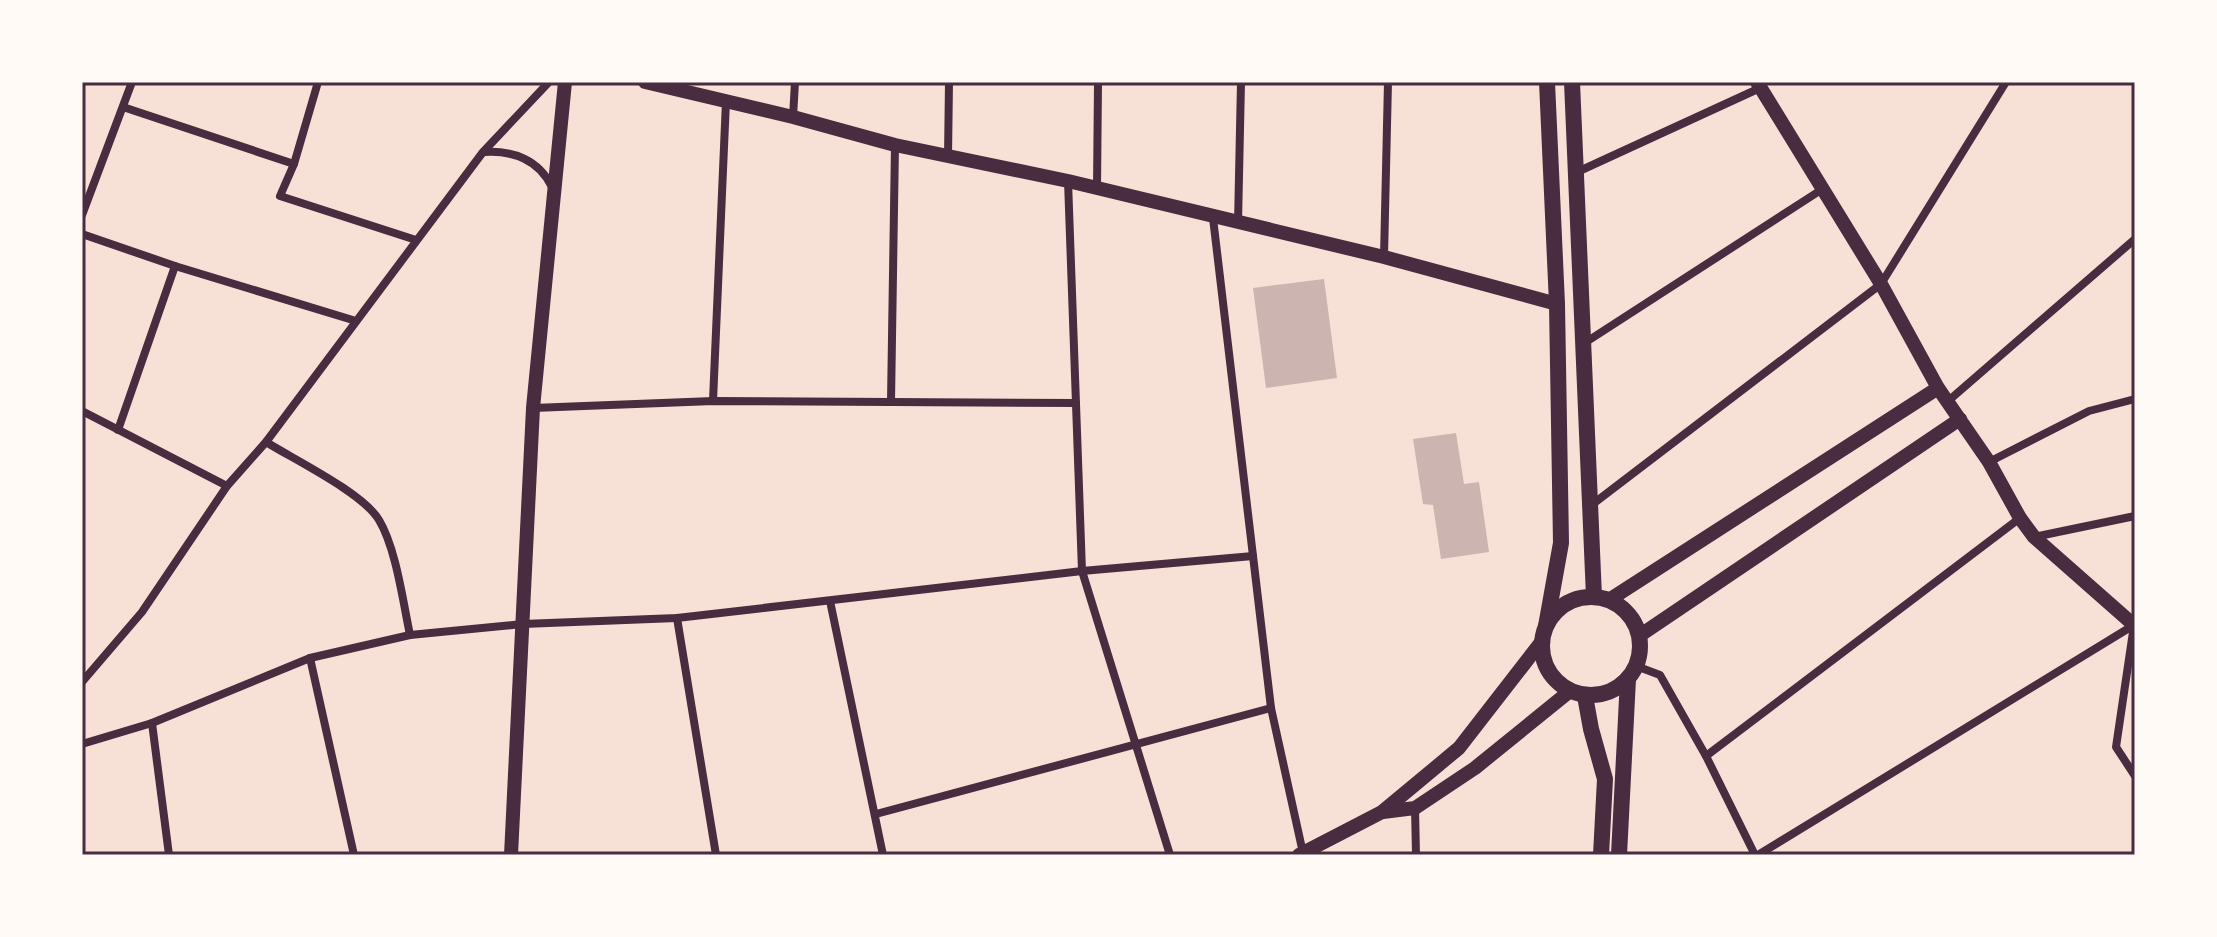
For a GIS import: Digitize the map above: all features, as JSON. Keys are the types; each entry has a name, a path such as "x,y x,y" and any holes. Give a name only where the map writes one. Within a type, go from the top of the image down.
{"main road":[{"path":"1547,82 1557,304 1561,543 1544,634 1543,657 1548,671 1558,683 1578,694 1601,695 1615,689 1632,673"},
{"path":"1572,82 1589,507 1601,598"},
{"path":"1544,634 1554,614 1565,604 1579,598 1601,598 1623,608 1633,620 1639,636 1640,651 1632,673 1619,855"},
{"path":"1578,694 1605,779 1601,855"}],"street":[{"path":"82,213 132,82"},
{"path":"318,82 294,164 280,196 416,240"},
{"path":"82,682 142,612 227,486 266,442 483,152 549,82"},
{"path":"511,855 533,408 565,82"},
{"path":"645,82 895,145 1068,181 1384,257 1557,304"},
{"path":"793,117 795,82"},
{"path":"948,157 949,82"},
{"path":"1097,189 1098,82"},
{"path":"1238,224 1241,82"},
{"path":"1384,257 1388,82"},
{"path":"1589,507 1881,284 2006,82"},
{"path":"1574,174 1758,85 1881,284 1938,388 1989,462 2020,518 2034,537 2134,626"},
{"path":"713,401 726,101"},
{"path":"123,107 294,164"},
{"path":"891,402 895,145"},
{"path":"483,152 511,152 523,158 549,180 555,193"},
{"path":"1068,181 1082,571 1170,855"},
{"path":"1581,345 1821,190"},
{"path":"1213,218 1271,708 1301,854 1382,812 1459,748 1544,634"},
{"path":"82,234 356,321"},
{"path":"1947,402 2135,239"},
{"path":"118,430 175,266"},
{"path":"1601,598 1938,388"},
{"path":"1989,462 2089,411 2135,399"},
{"path":"533,408 713,401 1076,403"},
{"path":"82,411 227,486"},
{"path":"1639,636 1960,419"},
{"path":"266,442 366,504 380,521 395,565 410,635"},
{"path":"2034,537 2135,516"},
{"path":"1706,756 2020,518"},
{"path":"82,744 152,723 310,658 410,635 523,624 677,618 1082,571 1253,556"},
{"path":"830,601 883,855"},
{"path":"677,618 716,855"},
{"path":"2134,626 2116,747 2135,776"},
{"path":"1632,673 1660,675 1706,756 1756,855 2134,626"},
{"path":"310,658 354,855"},
{"path":"1382,812 1415,808 1578,694"},
{"path":"876,814 1271,708"},
{"path":"152,723 169,855"},
{"path":"1415,808 1416,855"}],"building":[{"path":"1324,279 1337,378 1266,388 1253,288"},
{"path":"1456,433 1464,484 1479,482 1489,552 1441,559 1433,505 1423,504 1413,439"}]}
